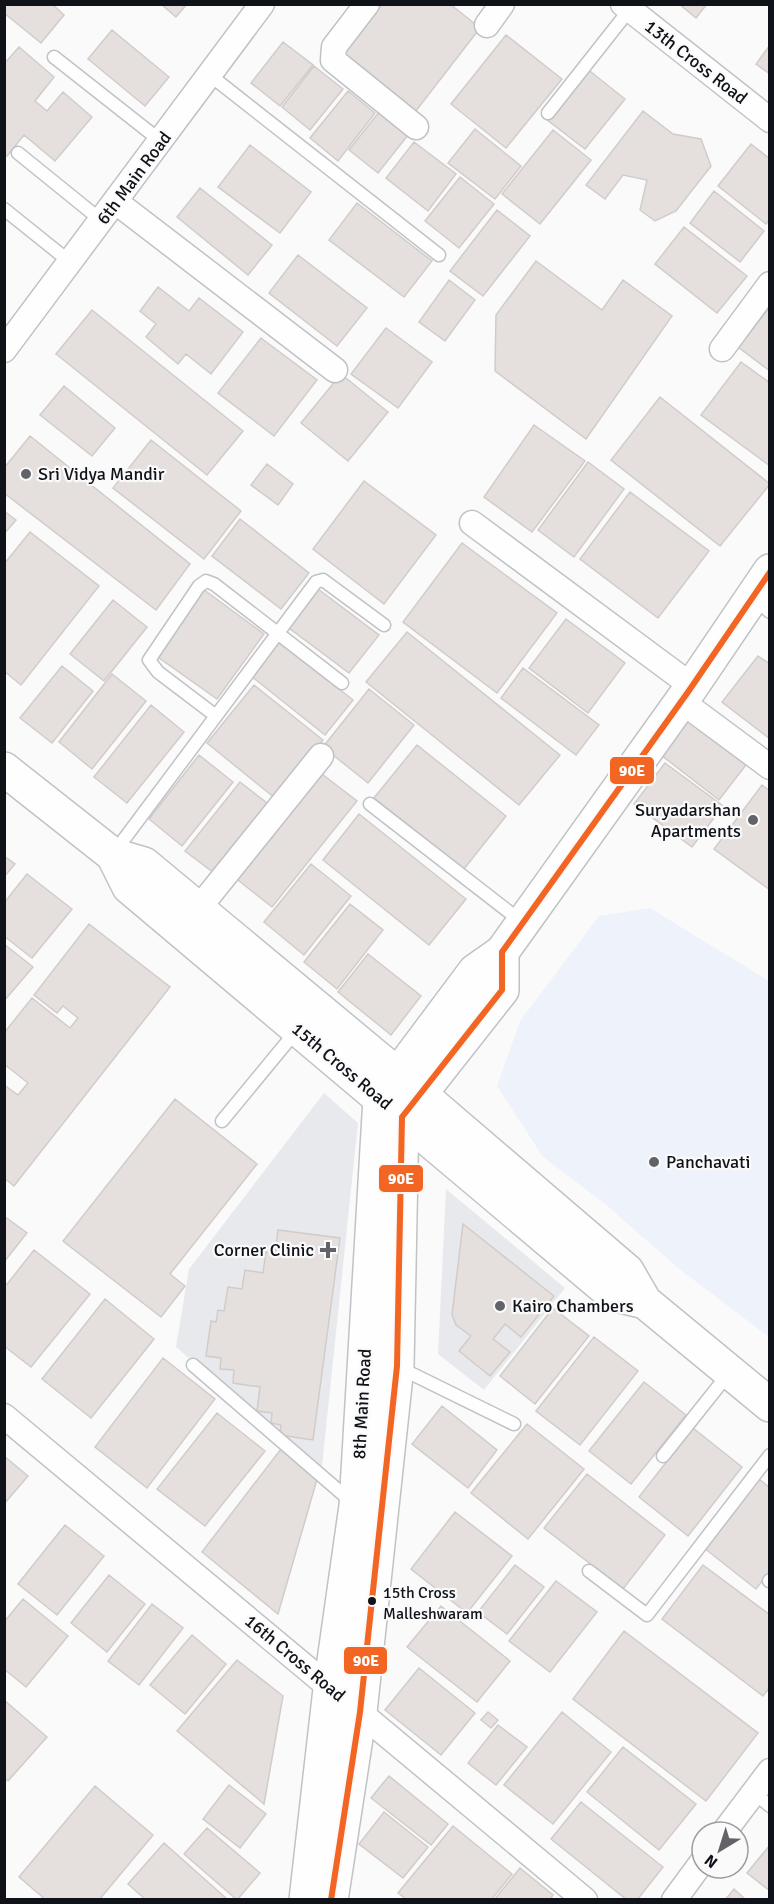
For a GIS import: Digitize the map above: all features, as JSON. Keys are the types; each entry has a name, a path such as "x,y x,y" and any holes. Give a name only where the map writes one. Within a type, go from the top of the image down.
{"main road":[{"path":"400,1096 502,990 502,952 687,693 764,594"},
{"name":"15th Cross Road","path":"4,769 112,855 129,886 298,1029 400,1096"},
{"name":"15th Cross Road","path":"112,855 144,864 198,909 612,1294 645,1302 770,1405"},
{"name":"8th Main Road","path":"331,1899 360,1712 397,1366 400,1096"},
{"name":"8th Main Road","path":"306,1899 330,1689 356,1506 400,1096"}],"street":[{"path":"367,4 334,47 333,60 416,127"},
{"path":"487,25 502,4"},
{"name":"6th Main Road","path":"4,350 211,76 259,6"},
{"name":"13th Cross Road","path":"626,7 770,120"},
{"path":"109,211 335,370"},
{"path":"722,349 770,284"},
{"path":"472,523 687,693 770,767"},
{"path":"198,909 321,756"},
{"name":"16th Cross Road","path":"4,1416 585,1899"},
{"path":"737,1820 761,1799 770,1771"},
{"path":"674,1899 690,1878"}],"lane":[{"path":"548,113 626,7"},
{"path":"54,57 162,142"},
{"path":"211,76 439,255"},
{"path":"18,153 109,211"},
{"path":"4,209 70,262"},
{"path":"112,855 320,579 384,625"},
{"path":"216,716 158,672 148,660 199,586 207,581 342,683"},
{"path":"370,804 523,923"},
{"path":"222,1121 298,1029"},
{"path":"193,1365 356,1506"},
{"path":"397,1366 514,1424"},
{"path":"663,1456 730,1372"},
{"path":"589,1571 647,1616 770,1455"}],"shaded area":[{"name":"Panchavati","path":"650,908 769,981 769,1337 678,1268 605,1204 543,1157 497,1086 520,1021 599,916"},
{"path":"324,1093 358,1123 322,1466 284,1440 176,1347 189,1269"},
{"path":"446,1189 565,1288 484,1390 438,1354"}],"building":[{"path":"4,4 52,4 64,15 41,43 4,13"},
{"path":"161,4 187,4 176,17"},
{"path":"382,4 450,4 480,28 412,116 339,60"},
{"path":"679,4 707,4 696,18"},
{"path":"112,30 169,77 145,106 88,59"},
{"path":"506,35 562,79 506,148 451,104"},
{"path":"283,42 313,65 280,106 251,83"},
{"path":"770,45 770,74 756,64"},
{"path":"19,47 54,77 35,101 47,111 63,92 92,117 55,161 24,135 7,156 4,154 4,64"},
{"path":"314,66 343,89 310,130 282,107"},
{"path":"586,68 625,99 585,149 546,119"},
{"path":"348,91 375,113 338,161 310,138"},
{"path":"643,111 673,134 701,139 711,166 676,211 655,221 640,210 647,180 623,175 605,199 586,185"},
{"path":"379,112 408,135 378,173 349,150"},
{"path":"475,129 521,166 495,199 448,163"},
{"path":"553,130 591,160 540,224 502,194"},
{"path":"414,142 456,174 428,211 386,178"},
{"path":"751,144 770,159 770,219 766,224 718,186"},
{"path":"250,145 311,192 280,233 218,187"},
{"path":"460,177 494,204 459,248 425,221"},
{"path":"200,188 272,245 248,275 177,217"},
{"path":"714,191 764,231 740,262 690,223"},
{"path":"357,203 432,261 404,297 329,240"},
{"path":"497,210 530,236 483,296 450,271"},
{"path":"684,227 747,276 717,313 655,264"},
{"path":"298,255 367,308 337,346 269,293"},
{"path":"536,261 602,310 623,280 672,316 586,439 495,371 496,315"},
{"path":"449,280 475,300 445,341 419,322"},
{"path":"158,287 189,311 199,298 243,332 211,374 186,354 178,364 146,337 156,324 140,311"},
{"path":"770,307 770,371 738,347"},
{"path":"92,310 243,431 207,475 56,354"},
{"path":"386,328 432,362 398,408 351,374"},
{"path":"261,338 317,380 274,436 218,393"},
{"path":"741,362 770,383 770,466 701,415"},
{"path":"341,374 388,412 348,461 301,423"},
{"path":"64,386 115,428 92,456 40,415"},
{"path":"660,397 770,484 720,546 611,460"},
{"path":"534,425 585,461 532,532 484,497"},
{"path":"30,436 190,564 156,610 4,493 4,468"},
{"path":"151,440 241,511 204,559 113,488"},
{"path":"588,462 624,489 574,557 538,530"},
{"path":"267,464 293,484 278,505 251,485"},
{"path":"364,481 436,535 384,604 313,549"},
{"path":"630,492 709,551 658,618 580,559"},
{"path":"4,511 16,520 4,534"},
{"path":"240,519 309,573 281,609 212,556"},
{"path":"30,532 99,586 21,685 4,671 4,564"},
{"path":"462,543 557,613 497,693 403,622"},
{"path":"203,589 264,634 217,699 155,655"},
{"path":"318,589 379,635 349,673 289,628"},
{"path":"113,600 147,627 104,681 70,654"},
{"path":"566,619 625,663 588,713 529,668"},
{"path":"407,632 560,755 519,805 366,682"},
{"path":"279,641 353,700 325,735 251,676"},
{"path":"758,656 770,664 770,739 722,702"},
{"path":"62,666 93,691 52,743 20,718"},
{"path":"523,668 599,725 576,755 501,698"},
{"path":"112,674 146,701 92,769 59,742"},
{"path":"254,685 323,740 276,799 207,743"},
{"path":"369,689 414,725 368,783 323,747"},
{"path":"151,705 184,732 127,803 94,777"},
{"path":"691,716 749,761 719,800 661,755"},
{"path":"417,745 506,816 464,869 374,798"},
{"path":"199,755 233,782 182,846 149,819"},
{"path":"665,763 723,806 692,847 634,804"},
{"path":"318,771 357,801 272,907 234,877"},
{"path":"240,782 272,807 218,876 185,851"},
{"name":"Suryadarshan Apartments","path":"762,785 770,791 770,890 714,849"},
{"path":"359,814 466,899 429,945 323,860"},
{"path":"4,856 15,864 4,877"},
{"path":"311,864 351,896 304,955 264,922"},
{"path":"27,874 72,909 32,958 4,936 4,903"},
{"path":"350,904 383,930 337,989 304,962"},
{"path":"89,924 170,987 14,1186 4,1178 4,1085 18,1095 28,1083 4,1064 4,1033 32,998 70,1028 78,1018 63,1006 57,1013 34,995"},
{"path":"4,944 33,967 4,1001"},
{"path":"368,954 421,996 391,1035 338,992"},
{"path":"175,1099 257,1164 170,1274 185,1286 161,1317 63,1241"},
{"path":"4,1216 27,1233 4,1262"},
{"name":"Kairo Chambers","path":"463,1224 554,1296 521,1337 505,1324 493,1339 510,1352 490,1376 459,1351 471,1336 456,1325 452,1315"},
{"path":"278,1230 340,1238 313,1440 280,1435 281,1425 271,1423 272,1413 257,1411 260,1387 233,1383 234,1370 220,1369 221,1358 206,1356 211,1321 216,1322 218,1310 224,1311 228,1287 242,1289 245,1270 263,1273 266,1252 275,1253"},
{"path":"34,1250 90,1294 31,1367 4,1346 4,1288"},
{"path":"105,1299 154,1339 91,1418 42,1379"},
{"path":"553,1308 589,1336 535,1404 500,1376"},
{"path":"594,1337 638,1371 580,1445 536,1411"},
{"path":"163,1358 215,1399 147,1488 95,1447"},
{"path":"644,1382 686,1415 631,1484 589,1451"},
{"path":"442,1406 497,1450 468,1488 412,1444"},
{"path":"217,1413 265,1451 205,1526 157,1489"},
{"path":"527,1424 584,1469 528,1539 471,1493"},
{"path":"693,1428 742,1467 688,1536 639,1497"},
{"path":"281,1449 318,1476 278,1614 202,1552"},
{"path":"4,1456 28,1476 4,1504"},
{"path":"587,1474 665,1535 623,1589 544,1528"},
{"path":"759,1479 770,1488 770,1571 756,1589 704,1548"},
{"path":"455,1512 512,1556 467,1613 411,1569"},
{"path":"65,1525 104,1556 57,1615 18,1584"},
{"path":"515,1565 544,1587 507,1634 478,1612"},
{"path":"703,1565 770,1615 770,1687 763,1696 662,1619"},
{"path":"109,1575 145,1604 107,1652 71,1623"},
{"path":"556,1581 597,1612 550,1672 509,1641"},
{"path":"23,1599 68,1636 26,1687 4,1669 4,1622"},
{"path":"152,1604 183,1628 139,1685 108,1661"},
{"path":"441,1606 510,1661 477,1702 407,1647"},
{"path":"624,1631 758,1733 706,1801 573,1699"},
{"path":"192,1635 226,1664 185,1714 150,1685"},
{"path":"237,1660 283,1696 264,1804 177,1731"},
{"path":"419,1668 475,1713 441,1755 385,1710"},
{"path":"4,1700 47,1737 8,1781 4,1778"},
{"path":"488,1712 498,1720 491,1728 481,1720"},
{"path":"562,1712 611,1752 553,1824 504,1785"},
{"path":"498,1725 527,1747 496,1785 468,1763"},
{"path":"623,1747 696,1804 659,1850 587,1792"},
{"path":"389,1776 448,1824 431,1845 371,1798"},
{"path":"229,1785 266,1814 240,1848 203,1819"},
{"path":"95,1786 153,1835 99,1900 46,1900 19,1877"},
{"path":"581,1802 663,1867 637,1900 627,1900 551,1839"},
{"path":"384,1812 428,1847 403,1878 359,1844"},
{"path":"453,1826 512,1874 491,1900 407,1900 398,1893"},
{"path":"207,1828 260,1873 237,1900 184,1854"},
{"path":"164,1843 228,1900 146,1900 128,1884"},
{"path":"770,1845 770,1891 750,1875 750,1869"},
{"path":"520,1868 553,1895 550,1900 494,1900"},
{"path":"734,1889 746,1900 725,1900"}],"transit line":[{"name":"90E","path":"331,1900 360,1712 397,1366 402,1117 502,990 502,952 688,692 770,572"}],"place":[{"name":"Sri Vidya Mandir","path":"26,474"},
{"name":"Suryadarshan Apartments","path":"753,820"},
{"name":"Panchavati","path":"654,1162"},
{"name":"Corner Clinic","path":"328,1250"},
{"name":"Kairo Chambers","path":"500,1306"},
{"name":"15th Cross Malleshwaram","path":"372,1601"}]}
